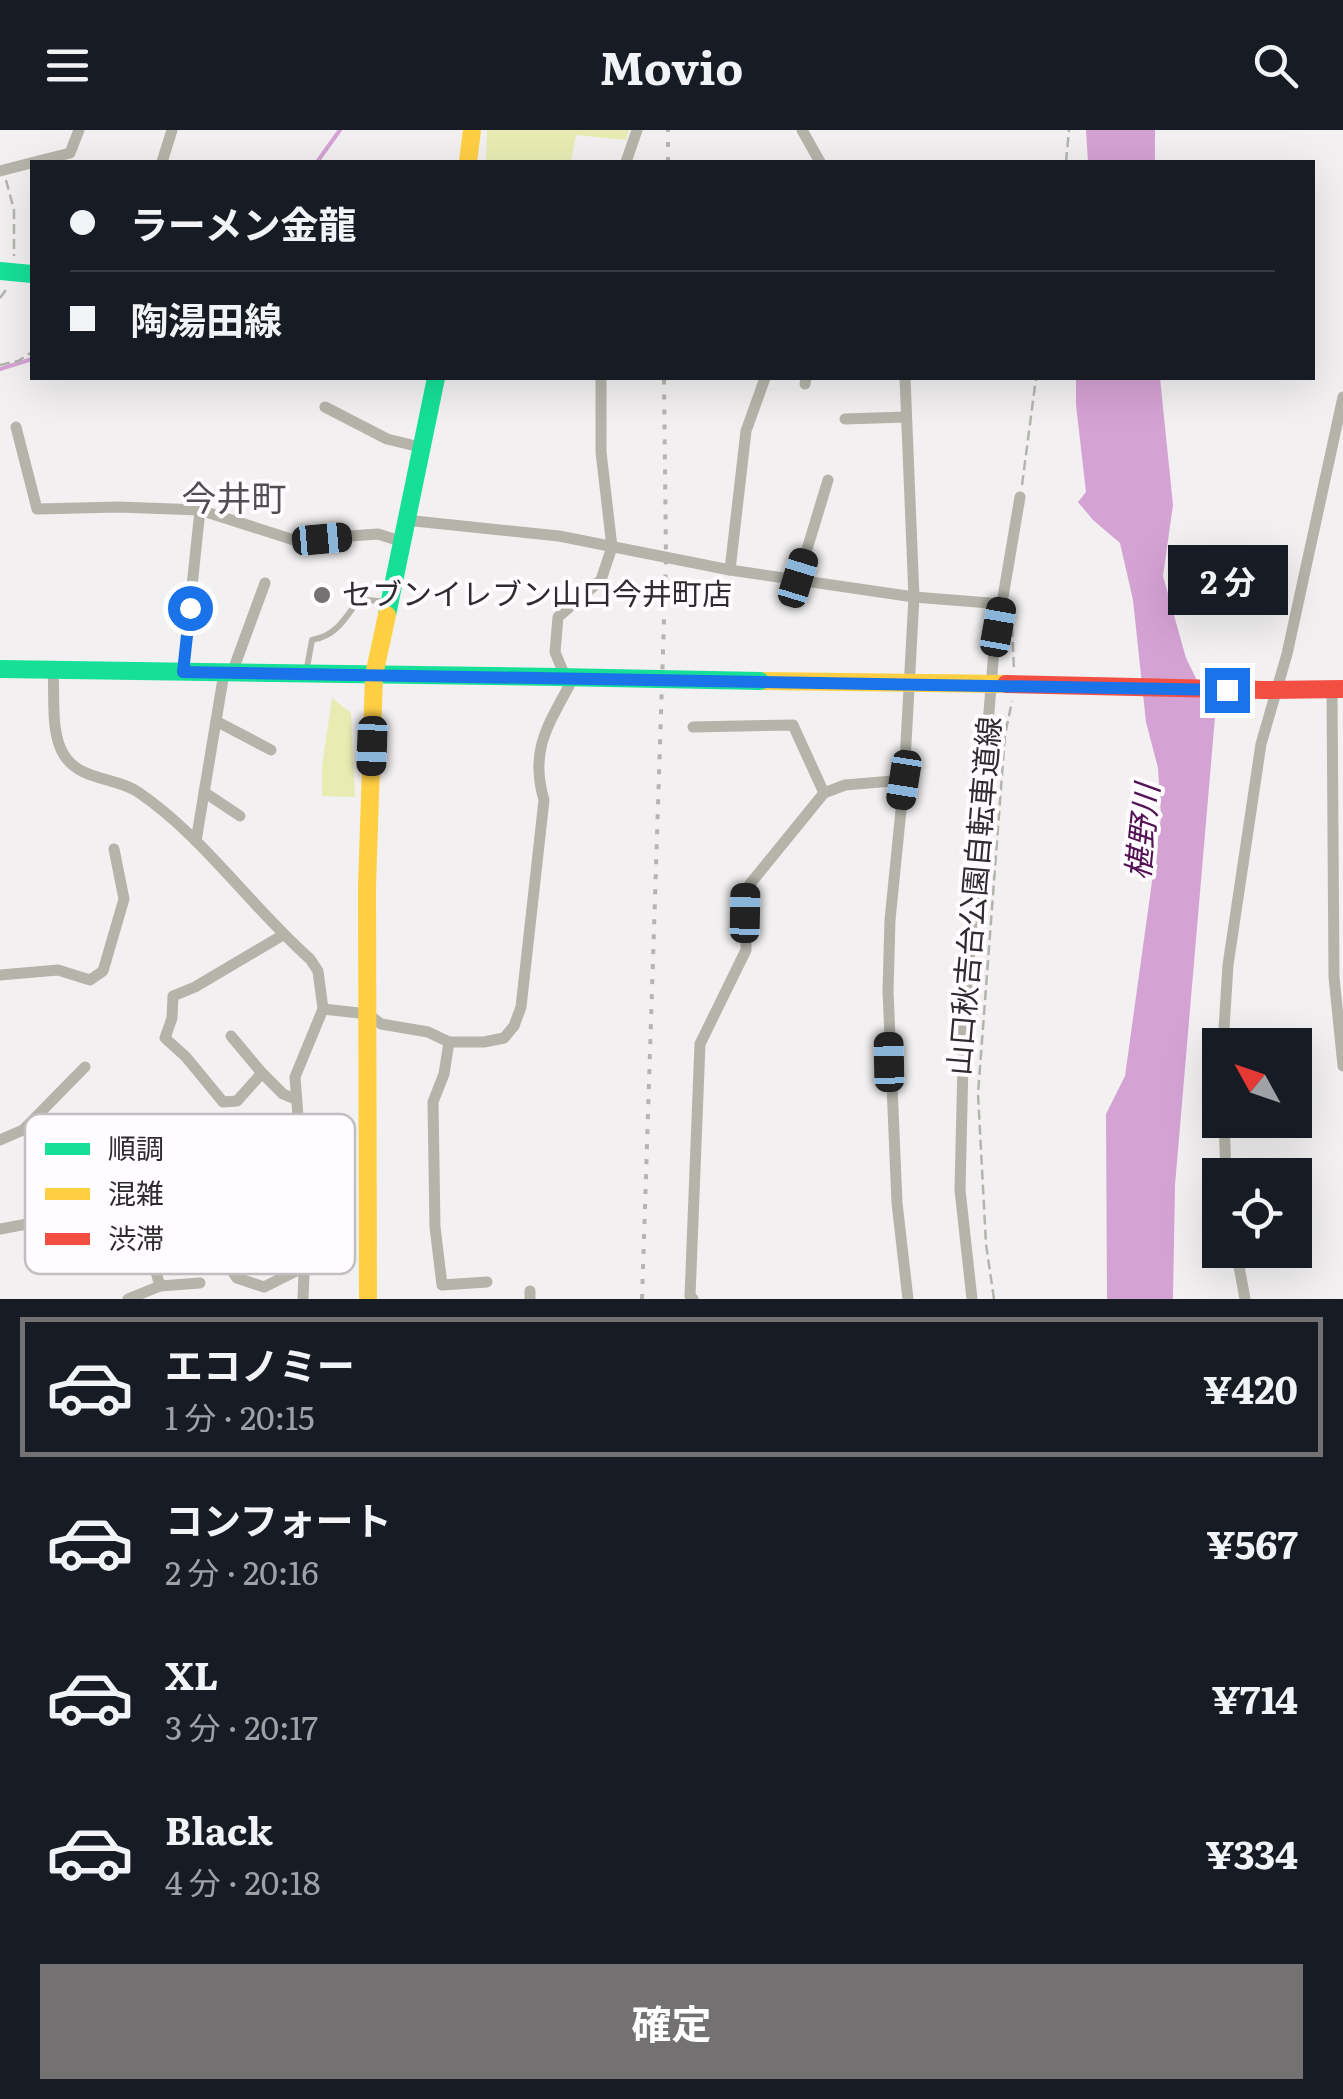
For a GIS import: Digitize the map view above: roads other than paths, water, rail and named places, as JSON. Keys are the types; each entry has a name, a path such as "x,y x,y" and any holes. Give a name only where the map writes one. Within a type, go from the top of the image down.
{"main road":[{"path":"468,160 472,130"},
{"path":"368,1299 367,887 374,675 436,380"},
{"path":"0,670 1340,689"}],"street":[{"path":"42,160 70,153 79,130"},
{"path":"163,160 172,130"},
{"path":"627,160 637,130"},
{"path":"802,130 819,160"},
{"path":"2,170 30,163"},
{"path":"323,1009 368,1014 381,1024 428,1032 449,1042 504,1038 514,1026 521,1008 544,800 536,772 548,724 569,686 556,652 558,617 601,580 612,548 601,452 601,380"},
{"path":"730,570 746,431 764,380"},
{"path":"905,380 914,597 888,991 897,1203 908,1299"},
{"path":"1223,1028 1228,965 1269,690 1287,654 1343,396"},
{"path":"325,407 386,439 420,447"},
{"path":"845,419 906,418"},
{"path":"16,427 37,509 200,510 294,540 378,534 400,540"},
{"path":"798,578 828,480"},
{"path":"972,1299 960,1190 964,1021 1006,684 1002,604 1020,497"},
{"path":"183,672 200,510"},
{"path":"405,520 559,536 730,570 914,597 1002,604"},
{"path":"196,841 228,673 265,583"},
{"path":"53,670 57,730 64,756 94,778 135,790 196,841 318,971 323,1009 295,1077 296,1114"},
{"path":"1340,689 1334,977 1343,1066"},
{"path":"216,722 271,750"},
{"path":"693,727 794,725 824,793"},
{"path":"693,1299 690,1296 700,1044 746,950 746,889 824,793 845,785 904,780"},
{"path":"204,792 240,816"},
{"path":"0,975 58,970 90,980 103,971 124,899 114,849"},
{"path":"262,1073 238,1101 223,1102 165,1038 172,1018 173,996 282,935"},
{"path":"231,1036 283,1094 295,1100"},
{"path":"449,1042 444,1074 433,1102 436,1227 442,1285 487,1282"},
{"path":"39,1114 85,1067"},
{"path":"0,1140 25,1128"},
{"path":"0,1229 25,1224"},
{"path":"1239,1268 1245,1299"},
{"path":"157,1274 160,1286"},
{"path":"234,1274 264,1287 290,1274"},
{"path":"302,1274 303,1299"},
{"path":"128,1299 160,1286 200,1283"}],"lane":[{"path":"306,674 312,640 328,638 359,599 388,602"}],"waterway":[{"path":"318,160 340,130"},
{"path":"0,369 30,360"}],"railway":[{"path":"668,130 668,160"},
{"path":"642,1299 666,559 664,380"}],"place":[{"name":"セブンイレブン山口今井町店","path":"322,595"}],"district":[{"name":"今井町","path":"234,499"}],"water label":[{"name":"椹野川","path":"1143,832"}]}
